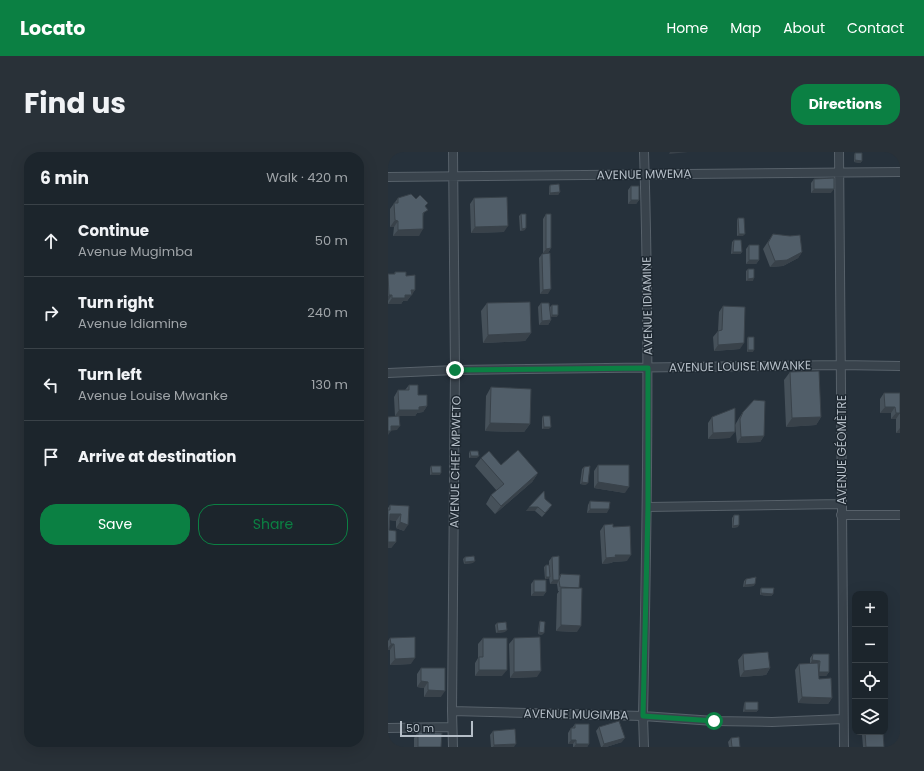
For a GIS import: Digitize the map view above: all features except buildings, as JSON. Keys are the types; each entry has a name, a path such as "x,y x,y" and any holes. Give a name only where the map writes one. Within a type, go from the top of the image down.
{"street":[{"name":"AVENUE CHEF MPWETO","path":"453,152 455,370 453,747"},
{"name":"AVENUE IDIAMINE","path":"644,152 648,368 648,507 643,716 644,747"},
{"name":"AVENUE GÉOMÈTRE","path":"839,152 844,747"},
{"name":"AVENUE MWEMA","path":"388,177 900,172"},
{"name":"AVENUE LOUISE MWANKE","path":"388,373 455,370 841,365 900,366"},
{"path":"648,507 842,504"},
{"path":"842,515 900,515"},
{"name":"AVENUE MUGIMBA","path":"452,711 643,716 714,721 772,722 843,719"},
{"path":"388,728 452,727"}],"route":[{"path":"455,370 648,368 648,507 643,716 714,721"}]}
